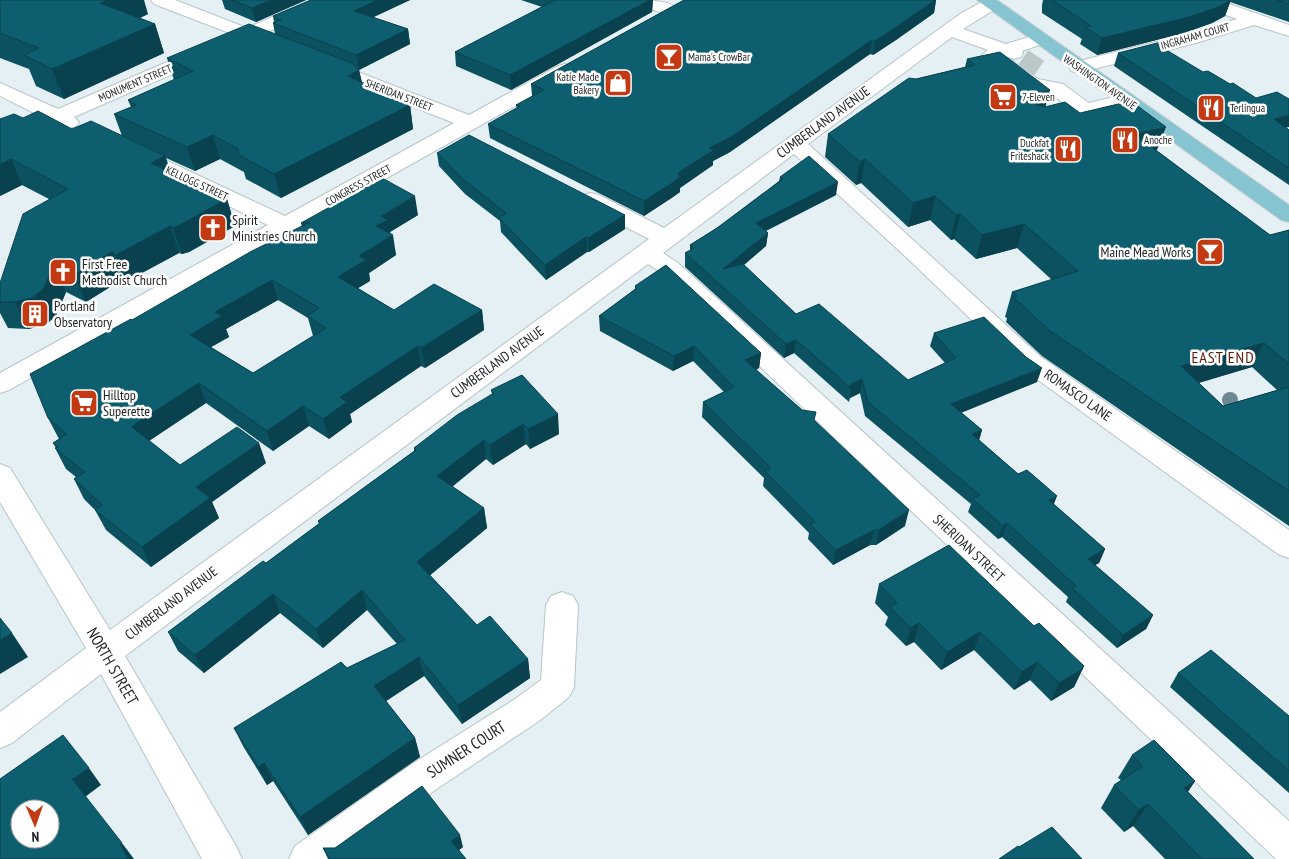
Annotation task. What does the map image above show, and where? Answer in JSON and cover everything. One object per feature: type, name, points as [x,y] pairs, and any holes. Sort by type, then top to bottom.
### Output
[{"type":"main road","name":"WASHINGTON AVENUE","points":[[992,1],[1039,39],[1289,215]]},
{"type":"street","points":[[160,0],[274,45]]},
{"type":"street","name":"MONUMENT STREET","points":[[0,142],[326,0]]},
{"type":"street","points":[[641,0],[672,11]]},
{"type":"street","points":[[645,25],[691,0]]},
{"type":"street","points":[[1202,0],[1289,31]]},
{"type":"street","name":"CUMBERLAND AVENUE","points":[[0,732],[794,143],[992,1]]},
{"type":"street","name":"INGRAHAM COURT","points":[[1078,67],[1190,39],[1254,19]]},
{"type":"street","points":[[950,30],[1016,54]]},
{"type":"street","points":[[1039,39],[1016,54],[991,55],[1032,84],[1051,80],[1086,110]]},
{"type":"street","name":"CONGRESS STREET","points":[[0,384],[286,225],[468,132],[584,59]]},
{"type":"street","name":"SHERIDAN STREET","points":[[311,60],[468,132]]},
{"type":"street","points":[[0,90],[84,129]]},
{"type":"street","points":[[1047,120],[1126,100]]},
{"type":"street","name":"ROMASCO LANE","points":[[794,143],[1032,363],[1289,546]]},
{"type":"street","name":"KELLOGG STREET","points":[[120,146],[286,225]]},
{"type":"street","name":"SHERIDAN STREET","points":[[571,190],[656,245],[674,272],[1289,846]]},
{"type":"street","name":"NORTH STREET","points":[[0,476],[18,511],[106,652],[223,859]]},
{"type":"street","name":"SUMNER COURT","points":[[308,859],[425,776],[527,710],[557,687],[562,605]]},
{"type":"building","points":[[0,0],[106,0],[100,3],[155,24],[52,69],[24,55],[39,48],[0,33]]},
{"type":"building","points":[[232,0],[272,0],[252,8]]},
{"type":"building","points":[[311,0],[378,0],[354,11],[408,29],[356,55],[273,23],[281,20],[273,16]]},
{"type":"building","points":[[555,0],[650,0],[510,75],[455,52]]},
{"type":"building","points":[[684,0],[935,0],[875,41],[872,40],[731,137],[709,148],[714,150],[678,173],[680,177],[674,182],[644,201],[488,124],[520,106],[516,105],[544,90],[531,84]]},
{"type":"building","points":[[1052,0],[1231,0],[1218,7],[1189,17],[1102,38],[1085,27],[1091,26]]},
{"type":"building","points":[[1277,0],[1289,0],[1289,4]]},
{"type":"building","points":[[249,24],[352,63],[359,70],[348,76],[410,105],[274,174],[239,155],[238,149],[213,135],[187,147],[114,114],[136,105],[128,100],[193,71],[167,58]]},
{"type":"building","points":[[1161,42],[1158,45],[1203,72],[1208,71],[1230,84],[1233,83],[1256,98],[1277,92],[1289,99],[1289,115],[1274,119],[1289,130],[1289,168],[1118,53]]},
{"type":"building","points":[[1000,52],[1050,90],[1036,94],[1032,99],[1037,105],[1045,107],[1065,102],[1080,113],[1131,101],[1166,127],[1134,134],[1270,235],[1289,230],[1289,364],[1264,343],[1181,366],[1223,406],[1289,387],[1289,491],[1050,331],[1013,297],[1017,296],[1012,292],[1078,271],[1024,224],[982,235],[960,214],[956,215],[935,196],[913,203],[865,159],[860,162],[828,134],[909,78],[916,79],[975,65],[967,59]]},
{"type":"building","points":[[38,111],[72,129],[91,121],[165,156],[151,163],[227,199],[180,225],[173,228],[170,226],[116,255],[112,252],[74,275],[54,266],[43,289],[32,298],[15,302],[0,302],[0,283],[23,214],[68,189],[11,159],[0,164],[0,119],[14,114],[23,118]]},
{"type":"building","points":[[469,135],[625,215],[588,238],[586,237],[545,265],[499,218],[506,213],[464,180],[437,153]]},
{"type":"building","points":[[809,156],[838,182],[756,223],[768,233],[723,269],[743,264],[796,314],[819,304],[908,380],[956,358],[934,333],[984,317],[1026,357],[1042,368],[951,404],[982,430],[972,434],[1018,474],[1027,470],[1057,496],[1049,500],[1105,549],[1088,559],[1153,615],[1123,635],[1072,588],[1076,586],[1007,523],[1003,526],[973,499],[980,495],[868,402],[862,379],[851,384],[851,388],[796,340],[786,344],[685,253],[694,248],[690,245],[717,228],[783,179],[780,177]]},
{"type":"building","points":[[382,178],[415,196],[381,216],[388,220],[376,226],[393,235],[359,256],[366,260],[338,277],[394,310],[434,284],[482,310],[421,348],[418,346],[340,397],[347,402],[323,419],[303,406],[267,431],[199,383],[138,422],[132,427],[180,465],[237,427],[259,443],[196,487],[210,498],[142,547],[95,510],[102,505],[74,479],[85,472],[55,448],[58,447],[53,443],[67,434],[48,418],[30,374],[132,320],[250,252],[310,222],[301,223]],"holes":[[[272,280],[319,308],[307,316],[326,328],[253,373],[190,335],[222,316],[215,312]]]},
{"type":"building","points":[[666,265],[761,353],[745,360],[802,410],[816,412],[814,420],[909,510],[879,530],[874,530],[836,550],[810,524],[815,522],[765,471],[771,468],[703,402],[734,387],[694,346],[674,356],[599,316],[637,288],[635,286]]},
{"type":"building","points":[[522,375],[558,414],[528,429],[523,424],[490,445],[484,440],[437,476],[484,508],[417,562],[477,625],[490,616],[528,659],[458,705],[419,657],[374,686],[415,738],[300,817],[264,763],[258,767],[234,728],[341,662],[347,668],[405,640],[362,590],[316,629],[273,594],[195,655],[168,632],[263,561],[266,563],[320,523],[318,521],[416,450],[414,448],[457,415],[494,393],[491,390]]},
{"type":"building","points":[[949,545],[1034,626],[1039,623],[1084,666],[1083,669],[1059,683],[1037,662],[1022,672],[980,632],[947,652],[919,623],[911,628],[890,607],[897,603],[879,584]]},
{"type":"building","points":[[0,618],[12,633],[0,640]]},
{"type":"building","points":[[1211,650],[1289,716],[1289,771],[1178,673]]},
{"type":"building","points":[[63,735],[89,768],[72,779],[122,843],[120,844],[128,859],[0,859],[0,779]]},
{"type":"building","points":[[1154,740],[1195,781],[1184,788],[1254,859],[1202,859],[1148,804],[1139,810],[1114,785],[1143,766],[1132,755]]},
{"type":"building","points":[[422,786],[460,835],[451,841],[466,859],[330,859],[323,848],[335,848]]},
{"type":"building","points":[[1052,827],[1082,859],[999,859],[1018,846]]},
{"type":"tunnel","points":[[1023,58],[1045,73]]},
{"type":"place","name":"Mama's CrowBar","points":[[669,57]]},
{"type":"place","name":"Katie Made Bakery","points":[[618,83]]},
{"type":"place","name":"7-Eleven","points":[[1003,97]]},
{"type":"place","name":"Terlingua","points":[[1211,108]]},
{"type":"place","name":"Anoche","points":[[1125,140]]},
{"type":"place","name":"Duckfat Friteshack","points":[[1068,149]]},
{"type":"place","name":"Spirit Ministries Church","points":[[213,228]]},
{"type":"place","name":"Maine Mead Works","points":[[1210,252]]},
{"type":"place","name":"First Free Methodist Church","points":[[63,272]]},
{"type":"place","name":"Portland Observatory","points":[[35,314]]},
{"type":"place","name":"Hilltop Superette","points":[[84,403]]},
{"type":"district","name":"EAST END","points":[[1223,357]]}]
